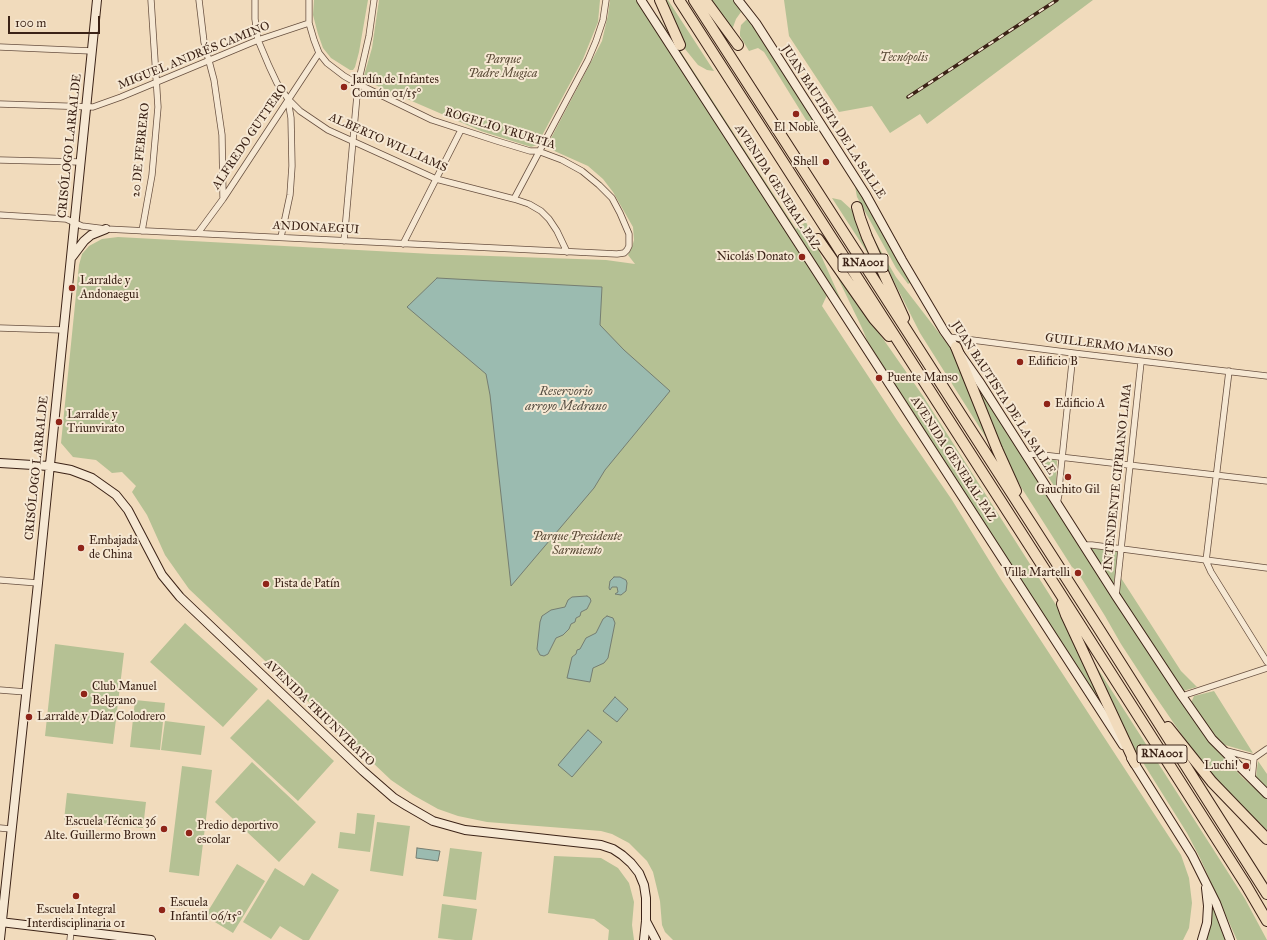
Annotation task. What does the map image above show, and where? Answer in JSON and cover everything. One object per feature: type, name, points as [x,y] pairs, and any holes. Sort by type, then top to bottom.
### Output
[{"type":"highway","points":[[660,0],[680,45]]},
{"type":"highway","name":"AVENIDA GENERAL PAZ","points":[[678,0],[1056,587],[1246,885],[1267,921]]},
{"type":"highway","name":"RNA001","points":[[694,0],[1267,894]]},
{"type":"highway","points":[[705,0],[738,45]]},
{"type":"highway","points":[[857,207],[867,237],[897,299],[914,342]]},
{"type":"highway","points":[[818,239],[874,319],[906,354]]},
{"type":"highway","points":[[956,347],[994,442],[1032,526]]},
{"type":"highway","points":[[1056,587],[1066,616],[1135,763]]},
{"type":"highway","points":[[1137,689],[1212,782],[1267,839]]},
{"type":"street","name":"CRISÓLOGO LARRALDE","points":[[0,939],[38,583],[97,0]]},
{"type":"street","name":"20 DE FEBRERO","points":[[142,231],[149,196],[158,107],[152,37],[151,0]]},
{"type":"street","points":[[199,0],[204,42],[214,80],[222,135],[223,199]]},
{"type":"street","name":"ALBERTO WILLIAMS","points":[[255,0],[255,19],[258,40],[277,83],[288,100],[300,111],[328,130],[436,179],[514,198],[529,204],[541,211],[549,219],[557,231],[567,252]]},
{"type":"street","name":"ROGELIO YRURTIA","points":[[309,0],[309,23],[319,53],[327,63],[344,76],[358,84],[432,120],[530,151],[538,150],[562,160],[582,171],[612,198],[629,234],[629,246]]},
{"type":"street","points":[[344,241],[358,84],[369,36],[374,0]]},
{"type":"street","points":[[514,198],[593,47],[603,20],[606,0]]},
{"type":"street","name":"AVENIDA GENERAL PAZ","points":[[641,0],[1135,763],[1192,855],[1216,903],[1230,940]]},
{"type":"street","name":"JUAN BAUTISTA DE LA SALLE","points":[[738,0],[756,23],[866,195],[902,260],[949,337],[979,381],[1116,596],[1182,696],[1205,730],[1221,749],[1267,794]]},
{"type":"street","name":"MIGUEL ANDRÉS CAMINO","points":[[0,104],[86,108],[99,106],[258,40],[309,23]]},
{"type":"street","points":[[0,47],[92,51]]},
{"type":"street","name":"ALFREDO GUTTERO","points":[[198,233],[223,199],[319,53]]},
{"type":"street","points":[[281,237],[290,195],[292,166],[291,118],[288,100]]},
{"type":"street","points":[[403,244],[461,130]]},
{"type":"street","points":[[0,160],[80,162]]},
{"type":"street","name":"ANDONAEGUI","points":[[0,215],[66,219],[82,226],[106,229],[403,244],[617,254],[624,253],[629,246]]},
{"type":"street","points":[[70,260],[74,252],[84,240],[91,235],[106,229]]},
{"type":"street","points":[[0,328],[63,330]]},
{"type":"street","name":"GUILLERMO MANSO","points":[[949,337],[1073,354],[1267,376]]},
{"type":"street","points":[[1057,504],[1073,354]]},
{"type":"street","name":"INTENDENTE CIPRIANO LIMA","points":[[1116,596],[1141,362]]},
{"type":"street","points":[[1229,371],[1206,561],[1211,572],[1267,662]]},
{"type":"street","points":[[1026,455],[1034,454],[1267,480]]},
{"type":"street","name":"AVENIDA TRIUNVIRATO","points":[[0,463],[49,466],[82,474],[100,483],[116,495],[128,510],[162,575],[180,597],[363,772],[394,798],[433,821],[465,830],[602,844],[613,849],[632,863],[639,873],[645,892],[646,921],[644,940]]},
{"type":"street","points":[[1084,545],[1267,568]]},
{"type":"street","points":[[0,580],[38,583]]},
{"type":"street","points":[[1182,696],[1267,668]]},
{"type":"street","points":[[0,690],[26,692]]},
{"type":"street","points":[[1221,749],[1254,758]]},
{"type":"street","points":[[1252,779],[1254,758],[1267,749]]},
{"type":"street","points":[[0,828],[11,829]]},
{"type":"street","points":[[1202,940],[1207,915],[1205,883]]},
{"type":"street","name":"AVENIDA TRIUNVIRATO","points":[[646,921],[656,940]]},
{"type":"street","points":[[1,922],[151,940]]},
{"type":"street","points":[[70,940],[71,931]]},
{"type":"green space","points":[[314,0],[368,0],[359,52],[353,70],[350,70],[331,58],[323,48],[313,15]]},
{"type":"green space","name":"Parque Padre Mugica","points":[[379,0],[600,0],[598,22],[583,59],[537,145],[531,147],[481,131],[363,79],[372,48]]},
{"type":"green space","name":"Parque Presidente Sarmiento","points":[[610,0],[636,0],[827,295],[822,306],[952,500],[1000,578],[1181,855],[1189,878],[1192,903],[1189,928],[1183,940],[673,940],[665,932],[662,925],[660,901],[653,872],[647,861],[629,843],[612,834],[601,831],[487,822],[458,816],[438,809],[413,795],[391,780],[189,589],[165,555],[147,515],[132,492],[136,486],[122,472],[112,473],[96,460],[73,457],[61,443],[79,265],[82,254],[89,246],[102,239],[118,237],[432,254],[606,260],[635,264],[628,255],[634,240],[633,227],[613,192],[603,179],[588,166],[550,149],[549,142],[602,41]]},
{"type":"green space","points":[[662,0],[668,0],[714,71],[707,70],[698,65],[685,49]]},
{"type":"green space","points":[[710,0],[734,0],[738,5],[741,12],[736,19],[732,30]]},
{"type":"green space","name":"Tecnópolis","points":[[784,0],[1093,0],[927,124],[920,114],[890,133],[872,106],[839,112],[789,36]]},
{"type":"green space","points":[[657,15],[796,229],[806,222],[841,300],[839,301],[656,16]]},
{"type":"green space","points":[[748,18],[865,200],[912,282],[908,284],[896,268],[857,197],[855,186],[818,129],[813,131],[764,52],[758,48],[749,51],[740,36],[741,25]]},
{"type":"green space","points":[[832,198],[841,200],[852,210],[876,266]]},
{"type":"green space","points":[[870,234],[896,277],[956,355],[991,444],[920,333]]},
{"type":"green space","points":[[837,273],[923,396],[1058,608],[1102,704],[1100,705],[869,345],[836,274]]},
{"type":"green space","points":[[973,379],[1044,486],[1093,567],[1209,742],[1243,778],[1267,799],[1267,833],[1216,780],[1197,757],[1121,644],[1077,571],[1072,567],[1021,487],[1001,450]]},
{"type":"green space","points":[[1037,458],[1054,459],[1057,461],[1056,485],[1054,486]]},
{"type":"green space","points":[[1092,547],[1118,551],[1114,583],[1111,583],[1090,549]]},
{"type":"green space","points":[[1121,578],[1181,671],[1197,687],[1183,691],[1118,592]]},
{"type":"green space","points":[[185,623],[258,689],[223,727],[150,662]]},
{"type":"green space","name":"Club Manuel Belgrano","points":[[55,644],[124,653],[113,744],[45,736]]},
{"type":"green space","points":[[1096,666],[1245,899],[1267,940],[1237,940],[1200,858],[1187,833],[1137,753],[1119,720],[1095,667]]},
{"type":"green space","points":[[1214,691],[1253,753],[1225,745],[1218,741],[1191,703],[1194,696]]},
{"type":"green space","points":[[268,699],[334,761],[298,801],[230,738]]},
{"type":"green space","points":[[135,700],[165,703],[160,750],[130,747]]},
{"type":"green space","points":[[165,721],[205,726],[201,755],[161,750]]},
{"type":"green space","points":[[1258,761],[1267,774],[1267,789],[1256,777]]},
{"type":"green space","points":[[252,762],[316,822],[279,862],[215,802]]},
{"type":"green space","name":"Predio deportivo escolar","points":[[182,766],[212,770],[199,876],[169,872]]},
{"type":"green space","points":[[67,793],[146,802],[143,828],[64,820]]},
{"type":"green space","points":[[357,813],[375,815],[370,852],[338,848],[340,832],[355,834]]},
{"type":"green space","points":[[377,822],[410,826],[403,876],[370,871]]},
{"type":"green space","points":[[450,848],[482,852],[476,900],[443,896]]},
{"type":"green space","points":[[554,856],[601,858],[618,868],[629,883],[634,902],[632,925],[634,940],[608,940],[609,930],[594,919],[548,913]]},
{"type":"green space","points":[[237,864],[265,881],[233,933],[205,916]]},
{"type":"green space","points":[[275,868],[304,886],[312,873],[339,890],[309,940],[303,940],[280,926],[271,939],[243,922]]},
{"type":"green space","points":[[442,904],[477,909],[472,940],[438,938]]},
{"type":"green space","points":[[1213,906],[1225,940],[1205,940],[1211,923],[1211,907]]},
{"type":"water","name":"Reservorio arroyo Medrano","points":[[437,278],[602,287],[600,325],[624,350],[670,391],[605,470],[594,488],[511,586],[490,395],[486,374],[407,307]]},
{"type":"water","points":[[614,577],[620,577],[626,580],[626,591],[621,595],[615,594],[618,592],[617,587],[612,587],[610,590],[609,588],[610,581]]},
{"type":"water","points":[[587,596],[591,601],[587,609],[581,612],[580,616],[576,618],[575,622],[571,624],[569,629],[563,635],[556,638],[548,654],[544,656],[540,655],[537,649],[542,616],[551,610],[565,607],[568,600],[572,597]]},
{"type":"water","points":[[607,616],[613,618],[615,623],[608,658],[604,663],[593,668],[590,682],[567,678],[572,657],[576,654],[577,650],[580,649],[586,638],[596,633],[603,619]]},
{"type":"water","points":[[615,697],[628,709],[617,722],[603,711]]},
{"type":"water","points":[[588,730],[602,742],[572,777],[558,765]]},
{"type":"water","points":[[417,848],[440,851],[438,861],[416,858]]},
{"type":"railway","points":[[908,97],[1057,0]]},
{"type":"place","name":"Jardín de Infantes Común 01/15°","points":[[344,87]]},
{"type":"place","name":"El Noble","points":[[796,114]]},
{"type":"place","name":"Shell","points":[[826,162]]},
{"type":"place","name":"Nicolás Donato","points":[[802,257]]},
{"type":"place","name":"Larralde y Andonaegui","points":[[72,288]]},
{"type":"place","name":"Edificio B","points":[[1020,362]]},
{"type":"place","name":"Puente Manso","points":[[879,378]]},
{"type":"place","name":"Edificio A","points":[[1047,404]]},
{"type":"place","name":"Larralde y Triunvirato","points":[[59,422]]},
{"type":"place","name":"Gauchito Gil","points":[[1068,477]]},
{"type":"place","name":"Embajada de China","points":[[81,548]]},
{"type":"place","name":"Villa Martelli","points":[[1078,573]]},
{"type":"place","name":"Pista de Patín","points":[[266,584]]},
{"type":"place","name":"Club Manuel Belgrano","points":[[84,694]]},
{"type":"place","name":"Larralde y Díaz Colodrero","points":[[29,717]]},
{"type":"place","name":"Luchi!","points":[[1246,766]]},
{"type":"place","name":"Escuela Técnica 36 Alte. Guillermo Brown","points":[[164,829]]},
{"type":"place","name":"Predio deportivo escolar","points":[[189,833]]},
{"type":"place","name":"Escuela Integral Interdisciplinaria 01","points":[[76,896]]},
{"type":"place","name":"Escuela Infantil 06/15°","points":[[162,910]]}]
